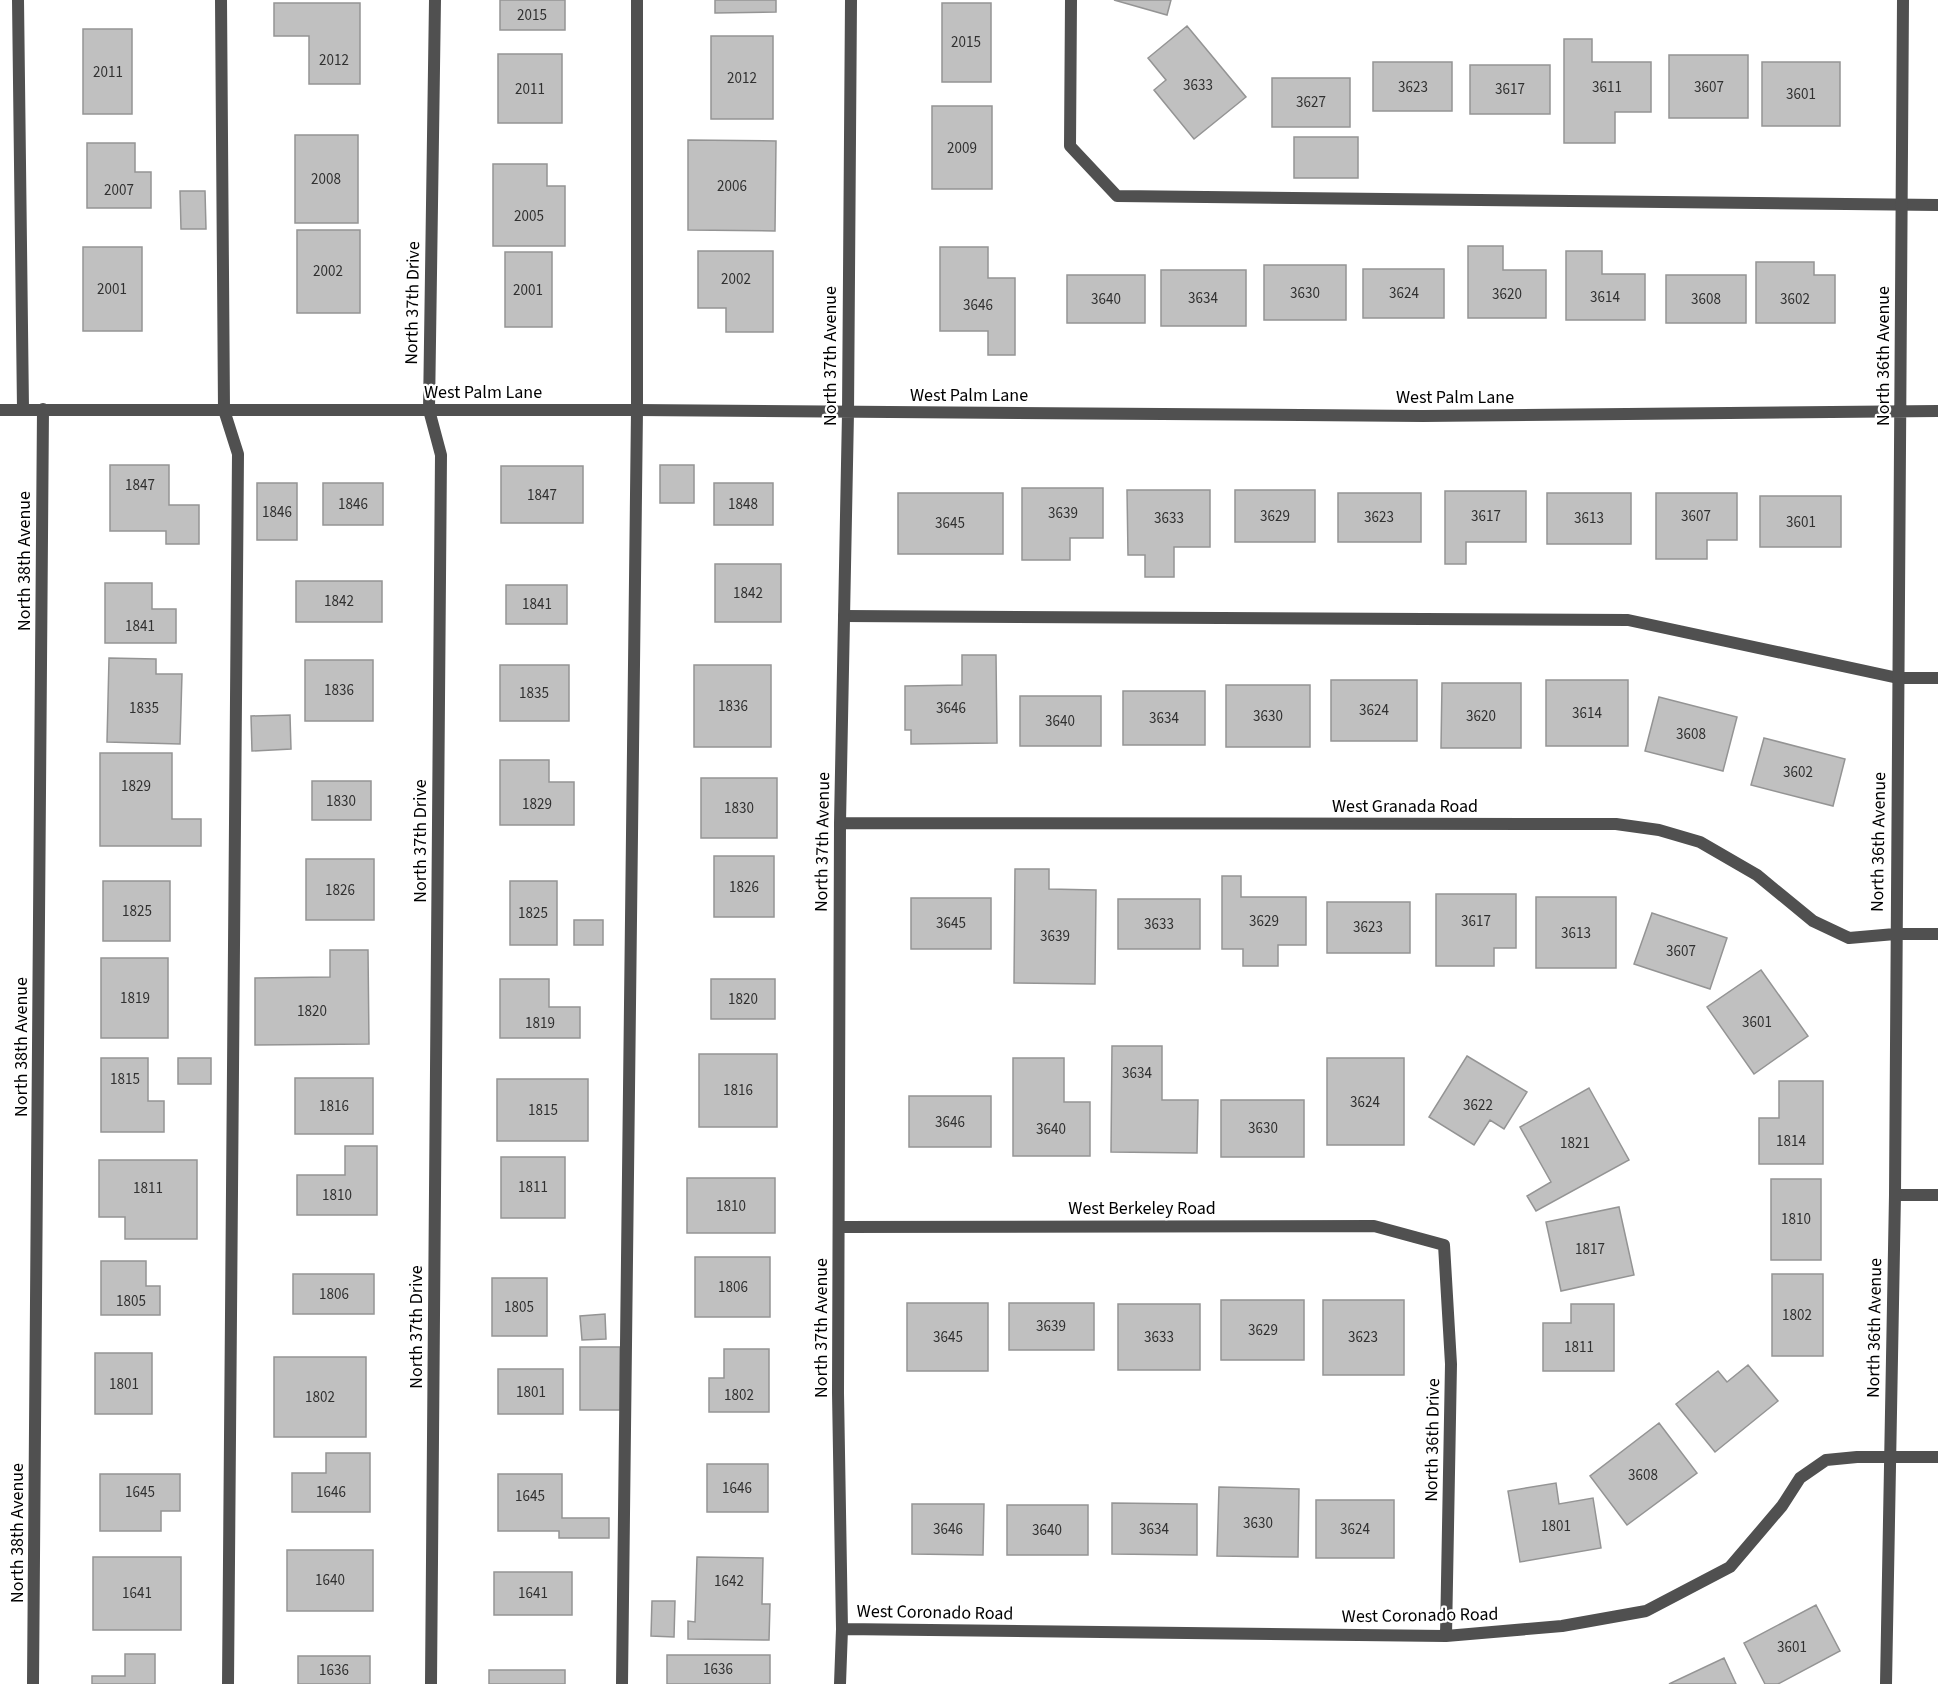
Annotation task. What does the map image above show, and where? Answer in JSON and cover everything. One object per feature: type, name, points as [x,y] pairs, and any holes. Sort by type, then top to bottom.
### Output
[{"type":"street","points":[[18,0],[23,409]]},
{"type":"street","points":[[220,0],[224,410],[238,454],[228,1684]]},
{"type":"street","name":"North 37th Drive","points":[[431,1684],[441,455],[429,410],[435,0]]},
{"type":"street","points":[[622,1684],[637,410],[637,0]]},
{"type":"street","name":"North 37th Avenue","points":[[840,1684],[842,1629],[838,1393],[840,823],[848,413],[851,0]]},
{"type":"street","points":[[1071,0],[1070,146],[1117,196],[1938,205]]},
{"type":"street","name":"North 36th Avenue","points":[[1886,1684],[1894,1194],[1903,0]]},
{"type":"street","name":"North 38th Avenue","points":[[33,1684],[43,409]]},
{"type":"street","name":"West Palm Lane","points":[[0,410],[637,410],[1423,416],[1938,411]]},
{"type":"street","points":[[844,616],[1628,620],[1898,678],[1938,678]]},
{"type":"street","name":"West Granada Road","points":[[840,823],[1616,824],[1659,830],[1700,842],[1757,876],[1813,921],[1849,938],[1895,934],[1938,934]]},
{"type":"street","points":[[1894,1194],[1938,1195]]},
{"type":"street","name":"West Berkeley Road","points":[[839,1227],[1374,1226],[1444,1245]]},
{"type":"street","name":"North 36th Drive","points":[[1444,1245],[1451,1364],[1446,1636]]},
{"type":"street","name":"West Coronado Road","points":[[842,1629],[1446,1636],[1562,1626],[1646,1611],[1730,1567],[1782,1506],[1800,1478],[1826,1460],[1938,1457]]},
{"type":"building","points":[[500,0],[565,0],[565,30],[500,30]]},
{"type":"building","points":[[715,0],[776,0],[776,12],[715,13]]},
{"type":"building","points":[[1114,0],[1171,0],[1167,15]]},
{"type":"building","points":[[274,3],[360,3],[360,84],[309,84],[309,36],[274,36]]},
{"type":"building","points":[[942,3],[991,3],[991,82],[942,82]]},
{"type":"building","points":[[1187,26],[1246,97],[1194,139],[1154,90],[1166,80],[1148,58]]},
{"type":"building","points":[[83,29],[132,29],[132,114],[83,114]]},
{"type":"building","points":[[711,36],[773,36],[773,119],[711,119]]},
{"type":"building","points":[[1564,39],[1592,39],[1592,62],[1651,62],[1651,112],[1615,112],[1615,143],[1564,143]]},
{"type":"building","points":[[498,54],[562,54],[562,123],[498,123]]},
{"type":"building","points":[[1669,55],[1748,55],[1748,118],[1669,118]]},
{"type":"building","points":[[1373,62],[1452,62],[1452,111],[1373,111]]},
{"type":"building","points":[[1762,62],[1840,62],[1840,126],[1762,126]]},
{"type":"building","points":[[1470,65],[1550,65],[1550,114],[1470,114]]},
{"type":"building","points":[[1272,78],[1350,78],[1350,127],[1272,127]]},
{"type":"building","points":[[932,106],[992,106],[992,189],[932,189]]},
{"type":"building","points":[[295,135],[358,135],[358,223],[295,223]]},
{"type":"building","points":[[1294,137],[1358,137],[1358,178],[1294,178]]},
{"type":"building","points":[[688,140],[776,141],[775,231],[688,230]]},
{"type":"building","points":[[87,143],[135,143],[135,172],[151,172],[151,208],[87,208]]},
{"type":"building","points":[[493,164],[547,164],[547,186],[565,186],[565,246],[493,246]]},
{"type":"building","points":[[180,191],[205,191],[206,229],[181,229]]},
{"type":"building","points":[[297,230],[360,230],[360,313],[297,313]]},
{"type":"building","points":[[1468,246],[1503,246],[1503,270],[1546,270],[1546,318],[1468,318]]},
{"type":"building","points":[[83,247],[142,247],[142,331],[83,331]]},
{"type":"building","points":[[940,247],[988,247],[988,278],[1015,278],[1015,355],[988,355],[988,331],[940,331]]},
{"type":"building","points":[[698,251],[773,251],[773,332],[726,332],[726,308],[698,308]]},
{"type":"building","points":[[1566,251],[1602,251],[1602,274],[1645,274],[1645,320],[1566,320]]},
{"type":"building","points":[[505,252],[552,252],[552,327],[505,327]]},
{"type":"building","points":[[1756,262],[1814,262],[1814,275],[1835,275],[1835,323],[1756,323]]},
{"type":"building","points":[[1264,265],[1346,265],[1346,320],[1264,320]]},
{"type":"building","points":[[1363,269],[1444,269],[1444,318],[1363,318]]},
{"type":"building","points":[[1161,270],[1246,270],[1246,326],[1161,326]]},
{"type":"building","points":[[1067,275],[1145,275],[1145,323],[1067,323]]},
{"type":"building","points":[[1666,275],[1746,275],[1746,323],[1666,323]]},
{"type":"building","points":[[110,465],[169,465],[169,505],[199,505],[199,544],[166,544],[166,531],[110,531]]},
{"type":"building","points":[[660,465],[694,465],[694,503],[660,503]]},
{"type":"building","points":[[501,466],[583,466],[583,523],[501,523]]},
{"type":"building","points":[[257,483],[297,483],[297,540],[257,540]]},
{"type":"building","points":[[323,483],[383,483],[383,525],[323,525]]},
{"type":"building","points":[[714,483],[773,483],[773,525],[714,525]]},
{"type":"building","points":[[1022,488],[1103,488],[1103,538],[1070,538],[1070,560],[1022,560]]},
{"type":"building","points":[[1127,490],[1210,490],[1210,547],[1174,547],[1174,577],[1145,577],[1145,555],[1128,555]]},
{"type":"building","points":[[1235,490],[1315,490],[1315,542],[1235,542]]},
{"type":"building","points":[[1445,491],[1526,491],[1526,542],[1466,542],[1466,564],[1445,564]]},
{"type":"building","points":[[898,493],[1003,493],[1003,554],[898,554]]},
{"type":"building","points":[[1338,493],[1421,493],[1421,542],[1338,542]]},
{"type":"building","points":[[1547,493],[1631,493],[1631,544],[1547,544]]},
{"type":"building","points":[[1656,493],[1737,493],[1737,540],[1707,540],[1707,559],[1656,559]]},
{"type":"building","points":[[1760,496],[1841,496],[1841,547],[1760,547]]},
{"type":"building","points":[[715,564],[781,564],[781,622],[715,622]]},
{"type":"building","points":[[296,581],[382,581],[382,622],[296,622]]},
{"type":"building","points":[[105,583],[152,583],[152,609],[176,609],[176,643],[105,643]]},
{"type":"building","points":[[506,585],[567,585],[567,624],[506,624]]},
{"type":"building","points":[[962,655],[996,655],[997,743],[911,744],[911,730],[905,730],[905,686],[962,685]]},
{"type":"building","points":[[109,658],[156,659],[156,674],[182,674],[180,744],[107,742]]},
{"type":"building","points":[[305,660],[373,660],[373,721],[305,721]]},
{"type":"building","points":[[500,665],[569,665],[569,721],[500,721]]},
{"type":"building","points":[[694,665],[771,665],[771,747],[694,747]]},
{"type":"building","points":[[1331,680],[1417,680],[1417,741],[1331,741]]},
{"type":"building","points":[[1546,680],[1628,680],[1628,746],[1546,746]]},
{"type":"building","points":[[1442,683],[1521,683],[1521,748],[1441,748]]},
{"type":"building","points":[[1226,685],[1310,685],[1310,747],[1226,747]]},
{"type":"building","points":[[1123,691],[1205,691],[1205,745],[1123,745]]},
{"type":"building","points":[[1020,696],[1101,696],[1101,746],[1020,746]]},
{"type":"building","points":[[1659,697],[1737,717],[1723,771],[1645,751]]},
{"type":"building","points":[[290,715],[291,749],[252,751],[251,716]]},
{"type":"building","points":[[1764,738],[1845,759],[1833,806],[1751,785]]},
{"type":"building","points":[[100,753],[172,753],[172,819],[201,819],[201,846],[100,846]]},
{"type":"building","points":[[500,760],[549,760],[549,782],[574,782],[574,825],[500,825]]},
{"type":"building","points":[[701,778],[777,778],[777,838],[701,838]]},
{"type":"building","points":[[312,781],[371,781],[371,820],[312,820]]},
{"type":"building","points":[[714,856],[774,856],[774,917],[714,917]]},
{"type":"building","points":[[306,859],[374,859],[374,920],[306,920]]},
{"type":"building","points":[[1015,869],[1049,869],[1049,889],[1096,890],[1095,984],[1014,983]]},
{"type":"building","points":[[1222,876],[1241,876],[1241,897],[1306,897],[1306,945],[1278,945],[1278,966],[1243,966],[1243,949],[1222,949]]},
{"type":"building","points":[[103,881],[170,881],[170,941],[103,941]]},
{"type":"building","points":[[510,881],[557,881],[557,945],[510,945]]},
{"type":"building","points":[[1436,894],[1516,894],[1516,948],[1494,948],[1494,966],[1436,966]]},
{"type":"building","points":[[1536,897],[1616,897],[1616,968],[1536,968]]},
{"type":"building","points":[[911,898],[991,898],[991,949],[911,949]]},
{"type":"building","points":[[1118,899],[1200,899],[1200,949],[1118,949]]},
{"type":"building","points":[[1327,902],[1410,902],[1410,953],[1327,953]]},
{"type":"building","points":[[1652,913],[1727,938],[1710,989],[1634,964]]},
{"type":"building","points":[[574,920],[603,920],[603,945],[574,945]]},
{"type":"building","points":[[330,950],[368,950],[369,1044],[255,1045],[255,978],[330,977]]},
{"type":"building","points":[[101,958],[168,958],[168,1038],[101,1038]]},
{"type":"building","points":[[1761,970],[1808,1036],[1754,1074],[1707,1007]]},
{"type":"building","points":[[500,979],[549,979],[549,1007],[580,1007],[580,1038],[500,1038]]},
{"type":"building","points":[[711,979],[775,979],[775,1019],[711,1019]]},
{"type":"building","points":[[1112,1046],[1162,1046],[1162,1100],[1198,1100],[1197,1153],[1111,1152]]},
{"type":"building","points":[[699,1054],[777,1054],[777,1127],[699,1127]]},
{"type":"building","points":[[1467,1056],[1527,1092],[1504,1129],[1490,1120],[1474,1145],[1429,1117]]},
{"type":"building","points":[[101,1058],[148,1058],[148,1101],[164,1101],[164,1132],[101,1132]]},
{"type":"building","points":[[178,1058],[211,1058],[211,1084],[178,1084]]},
{"type":"building","points":[[1013,1058],[1064,1058],[1064,1102],[1090,1102],[1090,1156],[1013,1156]]},
{"type":"building","points":[[1327,1058],[1404,1058],[1404,1145],[1327,1145]]},
{"type":"building","points":[[295,1078],[373,1078],[373,1134],[295,1134]]},
{"type":"building","points":[[497,1079],[588,1079],[588,1141],[497,1141]]},
{"type":"building","points":[[1779,1081],[1823,1081],[1823,1164],[1759,1164],[1759,1118],[1779,1118]]},
{"type":"building","points":[[1589,1088],[1629,1160],[1536,1211],[1527,1196],[1551,1182],[1520,1127]]},
{"type":"building","points":[[909,1096],[991,1096],[991,1147],[909,1147]]},
{"type":"building","points":[[1221,1100],[1304,1100],[1304,1157],[1221,1157]]},
{"type":"building","points":[[345,1146],[377,1146],[377,1215],[297,1215],[297,1175],[345,1175]]},
{"type":"building","points":[[501,1157],[565,1157],[565,1218],[501,1218]]},
{"type":"building","points":[[99,1160],[197,1160],[197,1239],[125,1239],[125,1217],[99,1217]]},
{"type":"building","points":[[687,1178],[775,1178],[775,1233],[687,1233]]},
{"type":"building","points":[[1771,1179],[1821,1179],[1821,1260],[1771,1260]]},
{"type":"building","points":[[1619,1207],[1634,1275],[1561,1291],[1546,1222]]},
{"type":"building","points":[[695,1257],[770,1257],[770,1317],[695,1317]]},
{"type":"building","points":[[101,1261],[146,1261],[146,1286],[160,1286],[160,1315],[101,1315]]},
{"type":"building","points":[[293,1274],[374,1274],[374,1314],[293,1314]]},
{"type":"building","points":[[1772,1274],[1823,1274],[1823,1356],[1772,1356]]},
{"type":"building","points":[[492,1278],[547,1278],[547,1336],[492,1336]]},
{"type":"building","points":[[1221,1300],[1304,1300],[1304,1360],[1221,1360]]},
{"type":"building","points":[[1323,1300],[1404,1300],[1404,1375],[1323,1375]]},
{"type":"building","points":[[907,1303],[988,1303],[988,1371],[907,1371]]},
{"type":"building","points":[[1009,1303],[1094,1303],[1094,1350],[1009,1350]]},
{"type":"building","points":[[1118,1304],[1200,1304],[1200,1370],[1118,1370]]},
{"type":"building","points":[[1571,1304],[1614,1304],[1614,1371],[1543,1371],[1543,1323],[1571,1323]]},
{"type":"building","points":[[605,1314],[606,1339],[582,1340],[580,1316]]},
{"type":"building","points":[[580,1347],[620,1347],[620,1410],[580,1410]]},
{"type":"building","points":[[724,1349],[769,1349],[769,1412],[709,1412],[709,1378],[724,1378]]},
{"type":"building","points":[[95,1353],[152,1353],[152,1414],[95,1414]]},
{"type":"building","points":[[274,1357],[366,1357],[366,1437],[274,1437]]},
{"type":"building","points":[[1748,1365],[1778,1401],[1715,1452],[1676,1404],[1718,1371],[1727,1382]]},
{"type":"building","points":[[498,1369],[563,1369],[563,1414],[498,1414]]},
{"type":"building","points":[[1659,1423],[1697,1473],[1627,1525],[1590,1476]]},
{"type":"building","points":[[326,1453],[370,1453],[370,1512],[292,1512],[292,1473],[326,1473]]},
{"type":"building","points":[[707,1464],[768,1464],[768,1512],[707,1512]]},
{"type":"building","points":[[100,1474],[180,1474],[180,1511],[161,1511],[161,1531],[100,1531]]},
{"type":"building","points":[[498,1474],[562,1474],[562,1518],[609,1518],[609,1538],[559,1538],[559,1531],[498,1531]]},
{"type":"building","points":[[1556,1483],[1559,1504],[1593,1498],[1601,1548],[1520,1562],[1508,1491]]},
{"type":"building","points":[[1219,1487],[1299,1489],[1298,1557],[1217,1556]]},
{"type":"building","points":[[1316,1500],[1394,1500],[1394,1558],[1316,1558]]},
{"type":"building","points":[[1112,1503],[1197,1504],[1197,1555],[1112,1554]]},
{"type":"building","points":[[912,1504],[984,1504],[983,1555],[912,1554]]},
{"type":"building","points":[[1007,1505],[1088,1505],[1088,1555],[1007,1555]]},
{"type":"building","points":[[287,1550],[373,1550],[373,1611],[287,1611]]},
{"type":"building","points":[[93,1557],[181,1557],[181,1630],[93,1630]]},
{"type":"building","points":[[697,1557],[763,1558],[762,1604],[770,1604],[769,1640],[688,1639],[688,1621],[695,1622]]},
{"type":"building","points":[[494,1572],[572,1572],[572,1615],[494,1615]]},
{"type":"building","points":[[652,1601],[675,1601],[674,1637],[651,1636]]},
{"type":"building","points":[[1816,1605],[1840,1651],[1778,1684],[1765,1684],[1744,1643]]},
{"type":"building","points":[[125,1654],[155,1654],[155,1684],[92,1684],[92,1676],[125,1676]]},
{"type":"building","points":[[667,1655],[770,1655],[770,1684],[667,1684]]},
{"type":"building","points":[[298,1656],[370,1656],[370,1684],[298,1684]]},
{"type":"building","points":[[1724,1658],[1736,1684],[1669,1684]]},
{"type":"building","points":[[489,1670],[565,1670],[565,1684],[489,1684]]}]
